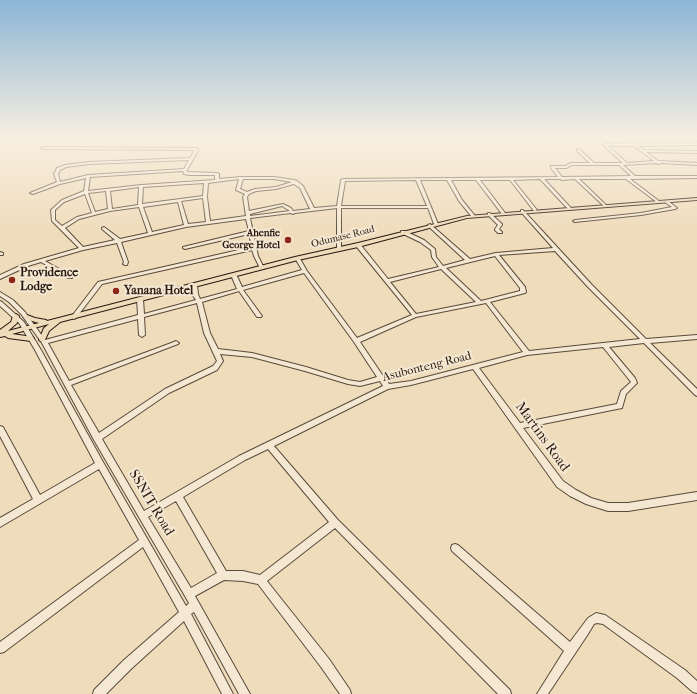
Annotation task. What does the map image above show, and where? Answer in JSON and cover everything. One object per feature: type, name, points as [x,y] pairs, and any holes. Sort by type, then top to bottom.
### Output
[{"type":"main road","name":"Odumase Road","points":[[0,335],[297,258],[358,245],[433,224],[472,216],[535,210],[697,199]]},
{"type":"main road","points":[[0,335],[14,323],[16,316]]},
{"type":"main road","points":[[27,317],[38,321],[60,320]]},
{"type":"main road","points":[[43,340],[46,330],[60,320]]},
{"type":"main road","points":[[0,335],[21,336],[31,339]]},
{"type":"street","points":[[58,169],[56,174],[59,184]]},
{"type":"street","points":[[554,169],[562,179]]},
{"type":"street","points":[[626,169],[635,178]]},
{"type":"street","points":[[32,193],[88,176],[185,170],[185,173],[217,174],[217,181]]},
{"type":"street","points":[[88,176],[86,192],[94,214]]},
{"type":"street","points":[[339,249],[339,207],[343,180],[697,177]]},
{"type":"street","points":[[241,178],[238,190],[247,193],[284,186],[296,182]]},
{"type":"street","points":[[82,249],[54,220],[53,210],[63,201],[86,192],[241,178],[284,179],[296,182],[302,187],[313,210]]},
{"type":"street","points":[[261,190],[262,184],[268,178]]},
{"type":"street","points":[[627,178],[658,202]]},
{"type":"street","points":[[511,179],[535,210]]},
{"type":"street","points":[[542,179],[569,208]]},
{"type":"street","points":[[577,179],[605,206]]},
{"type":"street","points":[[418,180],[429,207],[433,224],[468,260]]},
{"type":"street","points":[[449,180],[460,200],[472,216]]},
{"type":"street","points":[[478,180],[503,213]]},
{"type":"street","points":[[206,182],[208,222]]},
{"type":"street","points":[[141,186],[140,205],[150,234]]},
{"type":"street","points":[[108,189],[110,210]]},
{"type":"street","points":[[247,193],[246,197],[251,232],[258,260],[262,268]]},
{"type":"street","points":[[62,228],[78,218],[110,210],[206,197]]},
{"type":"street","points":[[179,200],[186,226]]},
{"type":"street","points":[[575,221],[641,214],[675,208],[667,202]]},
{"type":"street","points":[[0,277],[26,265],[82,249],[186,226],[248,215],[283,205],[294,212]]},
{"type":"street","points":[[248,215],[339,207],[429,207]]},
{"type":"street","points":[[522,211],[590,286],[697,393]]},
{"type":"street","points":[[489,214],[500,225],[497,229],[500,232]]},
{"type":"street","points":[[104,228],[119,242],[126,262],[125,264]]},
{"type":"street","points":[[185,248],[251,232]]},
{"type":"street","points":[[403,232],[422,241],[433,250],[434,257],[442,267],[480,303]]},
{"type":"street","points":[[358,245],[415,316]]},
{"type":"street","points":[[74,317],[100,282],[255,248]]},
{"type":"street","points":[[388,281],[496,254],[557,249]]},
{"type":"street","points":[[356,341],[415,316],[480,303],[523,292],[523,288],[496,254]]},
{"type":"street","points":[[297,258],[387,387]]},
{"type":"street","points":[[42,261],[70,277]]},
{"type":"street","points":[[43,340],[199,301],[305,271]]},
{"type":"street","points":[[234,275],[240,289],[259,316]]},
{"type":"street","points":[[97,438],[167,391],[215,368],[220,361],[207,333],[199,301],[195,294],[194,285]]},
{"type":"street","name":"SSNIT Road","points":[[0,294],[11,301],[27,317],[43,340],[97,438],[195,604],[245,694]]},
{"type":"street","points":[[140,298],[142,335]]},
{"type":"street","points":[[487,301],[527,353]]},
{"type":"street","name":"SSNIT Road","points":[[0,303],[16,316],[38,350],[100,464],[185,613],[228,694]]},
{"type":"street","name":"Asubonteng Road","points":[[143,516],[269,445],[387,387],[412,383],[527,353],[644,340],[697,337]]},
{"type":"street","points":[[67,384],[176,343]]},
{"type":"street","points":[[519,426],[620,406],[623,393],[634,383],[604,345]]},
{"type":"street","points":[[216,350],[226,353],[252,355],[348,382],[360,384],[382,378]]},
{"type":"street","name":"Martins Road","points":[[475,367],[560,484],[573,493],[589,501],[608,507],[628,507],[697,496]]},
{"type":"street","points":[[0,429],[38,500]]},
{"type":"street","points":[[269,445],[335,523],[506,694]]},
{"type":"street","points":[[0,523],[100,464]]},
{"type":"street","points":[[178,496],[223,575]]},
{"type":"street","points":[[261,580],[335,523]]},
{"type":"street","points":[[0,648],[144,541]]},
{"type":"street","points":[[456,548],[571,650]]},
{"type":"street","points":[[189,594],[223,575],[261,580],[325,662],[346,694]]},
{"type":"street","points":[[98,694],[128,664],[195,604]]},
{"type":"street","points":[[542,694],[591,621],[596,618],[605,620],[681,674],[697,688]]},
{"type":"street","points":[[210,659],[220,650]]},
{"type":"place","name":"Ahenfie George Hotel","points":[[288,240]]},
{"type":"place","name":"Providence Lodge","points":[[12,280]]},
{"type":"place","name":"Yanana Hotel","points":[[116,291]]}]
